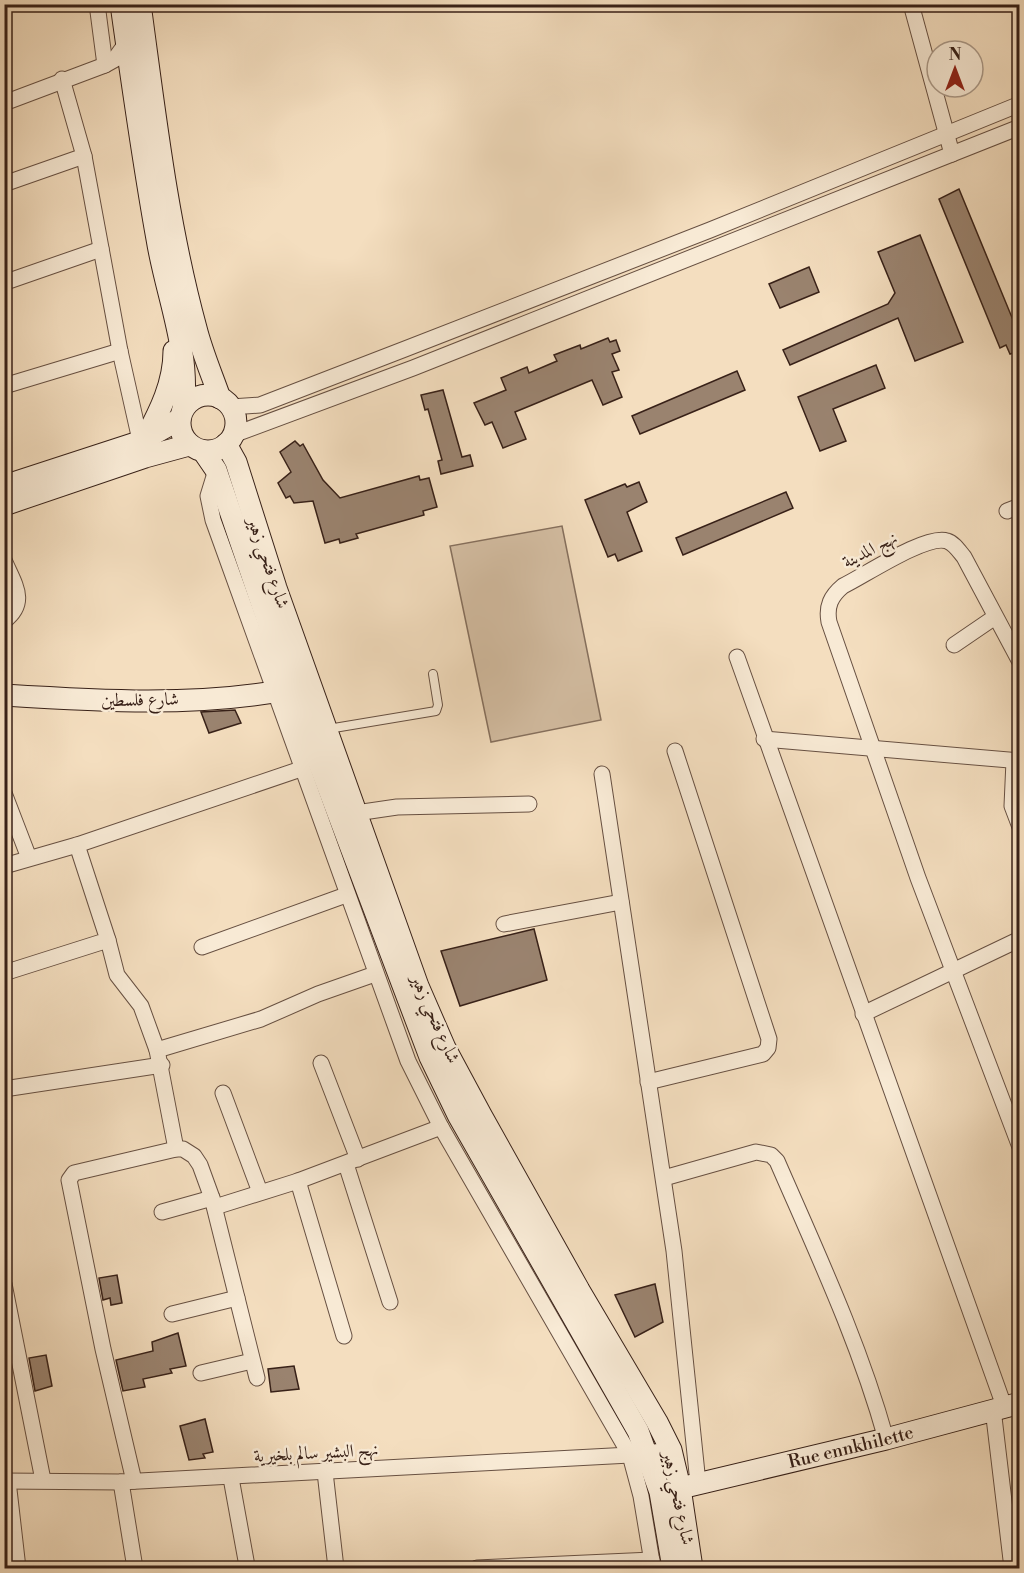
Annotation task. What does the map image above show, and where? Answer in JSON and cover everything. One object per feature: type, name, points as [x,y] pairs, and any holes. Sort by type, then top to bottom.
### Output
[{"type":"street","points":[[97,4],[105,65]]},
{"type":"street","points":[[121,4],[157,240],[187,384],[180,429],[196,448]]},
{"type":"street","points":[[140,4],[158,149],[174,235],[196,330],[236,426],[230,440]]},
{"type":"street","points":[[911,4],[952,154]]},
{"type":"street","points":[[4,103],[105,65],[114,60],[127,42]]},
{"type":"street","points":[[62,80],[84,156],[120,351],[143,446]]},
{"type":"street","points":[[4,505],[143,446],[182,414],[189,402],[203,395],[225,402],[260,405],[591,277],[1020,104]]},
{"type":"street","points":[[4,486],[143,446],[196,448],[211,451],[230,440],[1020,127]]},
{"type":"street","points":[[4,184],[84,156]]},
{"type":"street","points":[[6,282],[101,249]]},
{"type":"street","points":[[143,446],[166,396],[174,367],[173,318]]},
{"type":"street","points":[[4,386],[120,351]]},
{"type":"street","name":"شارع فتحي زهير","points":[[230,440],[262,549],[326,730],[418,986],[445,1048],[671,1450],[673,1569]]},
{"type":"street","name":"شارع فتحي زهير","points":[[196,448],[216,470],[281,686],[430,1057],[458,1115],[632,1421],[639,1455],[670,1490],[692,1569]]},
{"type":"street","name":"نهج المدينة","points":[[873,749],[829,622],[827,609],[833,594],[843,586],[926,543],[946,540],[953,544],[964,557],[1020,662]]},
{"type":"street","points":[[4,560],[19,600],[16,611],[4,621]]},
{"type":"street","points":[[954,645],[995,617]]},
{"type":"street","points":[[737,657],[764,739],[1005,1406],[1012,1569]]},
{"type":"street","name":"شارع فلسطين","points":[[4,680],[123,690],[281,686]]},
{"type":"street","points":[[281,686],[301,769],[408,1060],[441,1127],[639,1455]]},
{"type":"street","name":"شارع فلسطين","points":[[4,695],[123,703],[281,686]]},
{"type":"street","points":[[764,739],[1017,761],[1012,806],[1020,827]]},
{"type":"street","points":[[873,749],[953,973],[1020,1147]]},
{"type":"street","points":[[648,1082],[763,1053],[768,1048],[769,1039],[675,751]]},
{"type":"street","points":[[4,866],[77,845],[301,769]]},
{"type":"street","points":[[477,1569],[652,1564],[670,1490],[683,1324],[664,1178],[602,774]]},
{"type":"street","points":[[4,793],[29,858]]},
{"type":"street","points":[[356,813],[397,807],[529,804]]},
{"type":"street","points":[[77,845],[117,975],[141,1006],[158,1050],[176,1149]]},
{"type":"street","points":[[202,947],[346,895]]},
{"type":"street","points":[[504,924],[621,902]]},
{"type":"street","points":[[863,1014],[1020,939]]},
{"type":"street","points":[[4,973],[108,940]]},
{"type":"street","points":[[158,1050],[261,1019],[318,994],[375,974]]},
{"type":"street","points":[[321,1063],[352,1161],[390,1302]]},
{"type":"street","points":[[4,1089],[162,1065]]},
{"type":"street","points":[[223,1093],[260,1192]]},
{"type":"street","points":[[162,1212],[213,1203],[298,1181],[441,1127]]},
{"type":"street","points":[[135,1569],[128,1482],[69,1180],[74,1173],[176,1149],[183,1149],[194,1156],[200,1165],[213,1203],[257,1378]]},
{"type":"street","points":[[664,1178],[756,1152],[771,1155],[777,1161],[846,1318],[871,1385],[886,1439]]},
{"type":"street","points":[[298,1181],[344,1335]]},
{"type":"street","points":[[4,1284],[43,1480]]},
{"type":"street","points":[[172,1314],[237,1298]]},
{"type":"street","points":[[201,1373],[252,1361]]},
{"type":"street","name":"Rue ennkhilette","points":[[670,1490],[886,1439],[1005,1406]]},
{"type":"street","name":"نهج البشير سالم بلخيرية","points":[[6,1481],[128,1482],[231,1478],[639,1455],[671,1450]]},
{"type":"street","points":[[325,1472],[336,1569]]},
{"type":"street","points":[[231,1478],[247,1566]]},
{"type":"street","points":[[6,1481],[18,1569]]},
{"type":"lane","points":[[591,277],[597,295]]},
{"type":"lane","points":[[326,730],[427,715],[436,711],[438,705],[433,674]]},
{"type":"shaded area","points":[[562,526],[601,720],[491,742],[450,546]]},
{"type":"building","points":[[959,189],[1020,337],[1020,351],[1010,354],[1006,345],[1000,348],[939,199]]},
{"type":"building","points":[[920,235],[963,342],[915,361],[898,318],[790,365],[783,350],[888,304],[895,293],[878,252]]},
{"type":"building","points":[[809,267],[819,292],[780,308],[769,284]]},
{"type":"building","points":[[608,338],[610,342],[616,340],[620,351],[612,354],[619,370],[612,372],[622,397],[603,405],[592,380],[515,412],[526,439],[503,448],[492,422],[485,425],[474,403],[506,390],[501,378],[527,367],[529,373],[557,361],[554,355],[580,345],[581,349]]},
{"type":"building","points":[[876,365],[885,388],[833,409],[846,441],[820,451],[798,397]]},
{"type":"building","points":[[737,371],[745,390],[640,434],[632,416]]},
{"type":"building","points":[[443,390],[462,457],[470,455],[473,466],[441,474],[438,461],[442,460],[428,409],[425,410],[421,395]]},
{"type":"building","points":[[295,441],[300,446],[303,444],[323,480],[340,498],[419,476],[420,480],[429,478],[437,507],[423,511],[424,515],[356,534],[358,538],[340,543],[339,539],[325,543],[313,501],[294,503],[290,496],[286,498],[278,483],[291,472],[280,452]]},
{"type":"building","points":[[639,482],[647,502],[627,512],[642,551],[618,561],[615,554],[608,557],[585,500],[625,484],[627,487]]},
{"type":"building","points":[[786,492],[793,508],[683,555],[676,538]]},
{"type":"building","points":[[235,710],[241,723],[209,733],[201,712]]},
{"type":"building","points":[[534,929],[547,980],[460,1006],[441,951]]},
{"type":"building","points":[[117,1275],[122,1303],[111,1305],[110,1298],[103,1300],[99,1278]]},
{"type":"building","points":[[655,1284],[663,1322],[635,1337],[615,1295]]},
{"type":"building","points":[[178,1333],[186,1366],[170,1369],[172,1373],[143,1379],[145,1387],[123,1391],[116,1360],[153,1351],[152,1342]]},
{"type":"building","points":[[46,1355],[52,1386],[35,1391],[29,1358]]},
{"type":"building","points":[[294,1366],[299,1389],[271,1392],[268,1369]]},
{"type":"building","points":[[205,1419],[213,1452],[203,1454],[205,1458],[189,1460],[180,1426]]}]
